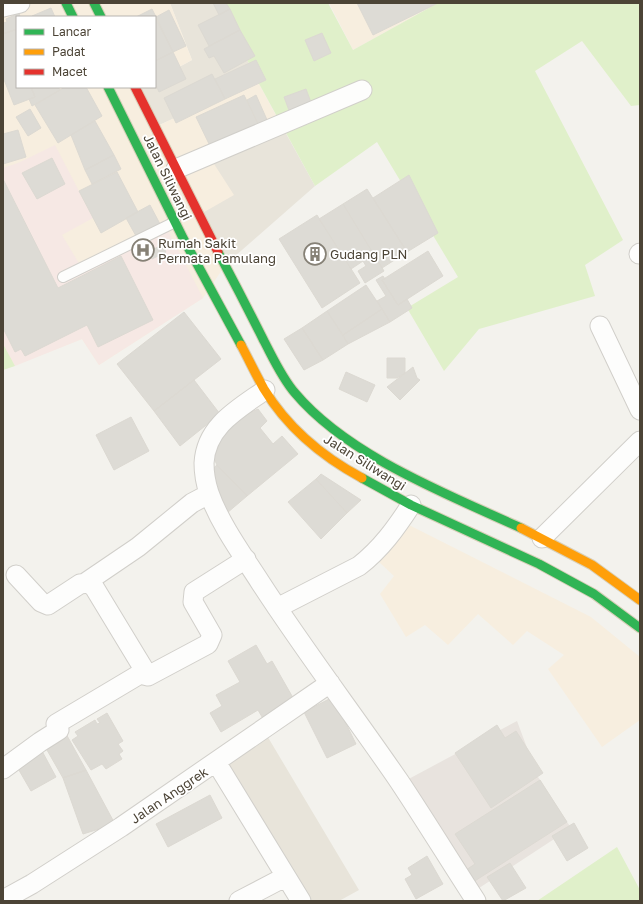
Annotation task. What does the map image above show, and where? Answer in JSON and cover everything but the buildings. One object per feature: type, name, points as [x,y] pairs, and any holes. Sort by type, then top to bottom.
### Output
[{"type":"main road","points":[[66,3],[72,16]]},
{"type":"main road","points":[[94,3],[100,16]]},
{"type":"main road","name":"Jalan Siliwangi","points":[[108,88],[183,238],[265,390],[292,426],[316,448],[354,474],[411,505],[546,568],[594,594],[640,628]]},
{"type":"main road","name":"Jalan Siliwangi","points":[[136,88],[205,227],[271,353],[294,392],[326,425],[363,450],[428,486],[542,538],[592,565],[640,600]]},
{"type":"main road","points":[[183,238],[205,227]]},
{"type":"street","points":[[3,7],[20,3]]},
{"type":"street","points":[[176,169],[362,90]]},
{"type":"street","points":[[600,326],[640,410]]},
{"type":"street","points":[[265,390],[216,427],[208,442],[204,462],[209,494],[246,559],[277,608],[399,781],[476,901]]},
{"type":"street","points":[[542,538],[640,441]]},
{"type":"street","points":[[16,575],[41,602],[48,605],[138,547],[192,503],[209,494]]},
{"type":"street","points":[[277,608],[359,566],[370,557],[394,531],[411,505]]},
{"type":"street","points":[[3,769],[59,730],[56,724],[140,674],[148,676],[208,644],[212,635],[193,602],[194,592],[246,559]]},
{"type":"street","points":[[84,583],[94,587],[148,676]]},
{"type":"street","name":"Jalan Anggrek","points":[[3,900],[32,884],[122,827],[330,683]]},
{"type":"street","points":[[216,762],[301,901]]},
{"type":"street","points":[[239,901],[285,877]]},
{"type":"lane","points":[[63,277],[175,222]]},
{"type":"shaded area","points":[[3,3],[170,3],[192,60],[156,79],[156,16],[16,16],[16,88],[141,88],[155,127],[257,80],[278,119],[207,153],[234,195],[199,215],[226,264],[203,298],[99,365],[82,339],[3,370]]},
{"type":"shaded area","points":[[170,3],[219,3],[257,80],[155,127],[141,88],[156,88],[156,79],[192,60]]},
{"type":"shaded area","points":[[329,3],[438,3],[353,50]]},
{"type":"shaded area","points":[[278,119],[315,186],[226,264],[199,215],[207,153]]},
{"type":"shaded area","name":"Rumah Sakit Permata Pamulang","points":[[55,145],[93,218],[62,235],[80,265],[163,221],[203,298],[99,365],[82,339],[15,366],[3,344],[3,168],[18,163]]},
{"type":"shaded area","points":[[407,524],[591,617],[640,657],[640,720],[602,747],[548,669],[564,655],[527,631],[513,645],[478,614],[448,645],[425,625],[406,637],[380,594],[394,576],[378,561]]},
{"type":"shaded area","points":[[517,721],[538,777],[571,828],[473,892],[403,782]]},
{"type":"shaded area","points":[[266,734],[359,890],[339,901],[307,901],[223,763]]},
{"type":"green space","points":[[219,3],[328,3],[353,50],[438,3],[640,3],[640,105],[631,106],[582,41],[535,71],[623,240],[585,265],[595,296],[479,329],[444,371],[407,308],[458,277],[377,142],[315,186],[257,80]]},
{"type":"green space","points":[[3,344],[15,366],[3,370]]},
{"type":"green space","points":[[617,847],[640,890],[640,901],[537,901]]},
{"type":"traffic: fast","points":[[66,3],[72,16]]},
{"type":"traffic: fast","points":[[94,3],[100,16]]},
{"type":"traffic: fast","points":[[108,88],[183,238],[241,345]]},
{"type":"traffic: fast","points":[[218,252],[274,361],[290,387],[317,415],[342,436],[400,471],[431,487],[521,528]]},
{"type":"traffic: fast","points":[[362,478],[411,505],[539,564],[594,594],[640,628]]},
{"type":"traffic: slow","points":[[241,345],[264,389],[284,416],[320,451],[333,461],[362,478]]},
{"type":"traffic: slow","points":[[521,528],[592,565],[640,600]]},
{"type":"traffic: jam","points":[[136,88],[218,252]]},
{"type":"place","name":"Rumah Sakit Permata Pamulang","points":[[143,250]]},
{"type":"place","name":"Gudang PLN","points":[[315,254]]}]
